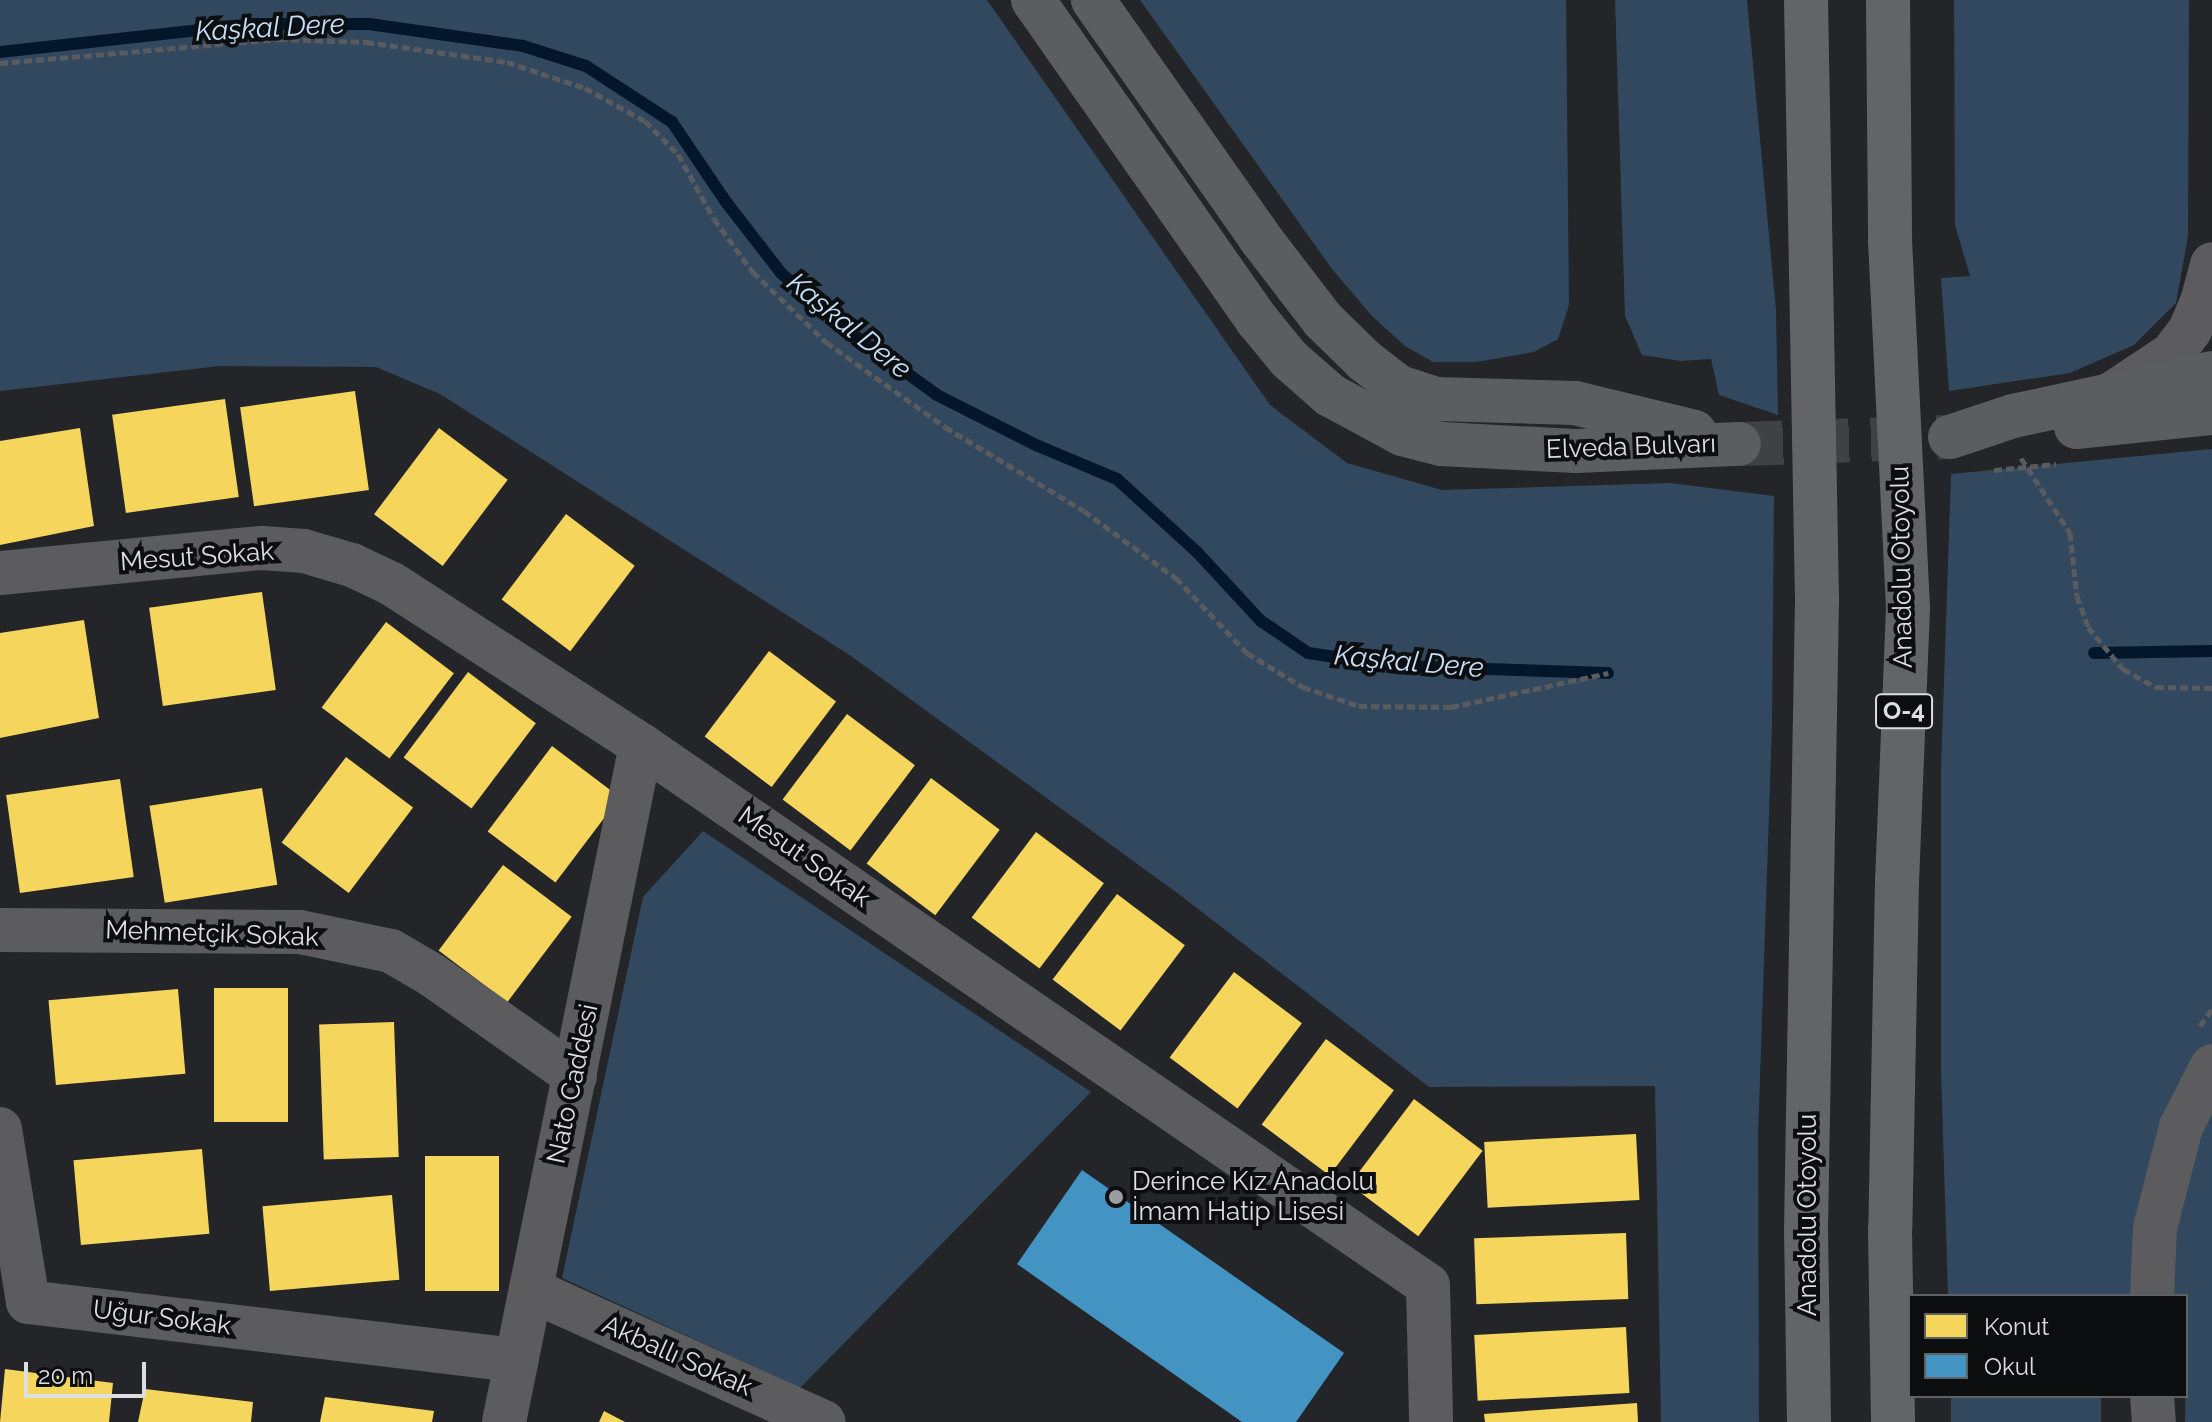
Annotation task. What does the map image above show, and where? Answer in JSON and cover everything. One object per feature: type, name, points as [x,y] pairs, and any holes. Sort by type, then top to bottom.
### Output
[{"type":"highway","name":"Anadolu Otoyolu","points":[[1806,0],[1817,600],[1806,1229],[1809,1422]]},
{"type":"highway","name":"Anadolu Otoyolu","points":[[1888,0],[1890,240],[1908,608],[1897,880],[1890,1229],[1893,1422]]},
{"type":"main road","name":"Elveda Bulvarı","points":[[1033,0],[1257,320],[1289,359],[1330,395],[1402,434],[1441,444],[1484,449],[1576,451],[1739,444],[1575,403],[1435,399],[1399,387],[1365,361],[1323,320],[1260,238],[1093,0]]},
{"type":"main road","points":[[2212,373],[2013,416],[1950,437],[2212,413]]},
{"type":"street","points":[[1890,240],[1901,0]]},
{"type":"street","points":[[2109,395],[2172,354],[2190,330],[2202,302],[2212,264]]},
{"type":"street","name":"Mesut Sokak","points":[[0,573],[262,548],[304,551],[352,565],[392,584],[641,745],[1428,1285],[1431,1422]]},
{"type":"street","name":"Nato Caddesi","points":[[504,1422],[641,745]]},
{"type":"street","name":"Mehmetçik Sokak","points":[[0,930],[300,932],[391,951],[432,975],[575,1076]]},
{"type":"street","points":[[2152,1294],[2155,1228],[2177,1141],[2212,1066]]},
{"type":"street","name":"Uğur Sokak","points":[[0,1129],[28,1302],[517,1360]]},
{"type":"street","name":"Akballı Sokak","points":[[531,1290],[824,1422]]},
{"type":"street","points":[[2152,1398],[2154,1422]]},
{"type":"path","points":[[0,63],[279,39],[366,42],[507,62],[585,88],[645,121],[678,154],[714,219],[753,272],[826,342],[945,427],[1107,528],[1176,578],[1247,653],[1303,687],[1359,706],[1451,707],[1608,673]]},
{"type":"path","points":[[2007,434],[2070,533],[2077,596],[2088,627],[2123,669],[2156,687],[2212,688]]},
{"type":"shaded area","points":[[0,0],[987,0],[1270,405],[1347,463],[1442,490],[1670,483],[1774,496],[1772,726],[1758,1137],[1759,1422],[1661,1422],[1655,1086],[1429,1087],[1180,895],[851,656],[440,394],[376,367],[220,366],[0,391]]},
{"type":"shaded area","points":[[1140,0],[1566,0],[1569,305],[1558,339],[1534,352],[1476,362],[1433,362],[1405,346],[1372,316],[1332,269]]},
{"type":"shaded area","points":[[1615,0],[1747,0],[1776,310],[1778,415],[1719,395],[1711,359],[1680,361],[1642,355],[1625,316]]},
{"type":"shaded area","points":[[1954,0],[2189,0],[2188,236],[2176,303],[2134,345],[2070,373],[1949,391],[1941,278],[1970,276],[1955,225]]},
{"type":"shaded area","points":[[2212,449],[2212,1422],[2185,1422],[2185,1398],[2188,1398],[2188,1294],[1948,1294],[1941,1072],[1941,770],[1951,474]]},
{"type":"shaded area","points":[[703,831],[1091,1092],[800,1388],[562,1278],[643,897]]},
{"type":"shaded area","points":[[1951,1398],[2101,1398],[2101,1422],[1951,1422]]},
{"type":"building: Konut","points":[[355,391],[369,490],[254,506],[240,407]]},
{"type":"building: Konut","points":[[225,399],[239,497],[126,513],[112,415]]},
{"type":"building: Konut","points":[[80,428],[94,526],[0,545],[0,441]]},
{"type":"building: Konut","points":[[439,428],[508,480],[443,566],[374,514]]},
{"type":"building: Konut","points":[[566,514],[635,566],[570,651],[502,599]]},
{"type":"building: Konut","points":[[262,592],[276,690],[163,706],[149,608]]},
{"type":"building: Konut","points":[[84,620],[99,718],[0,738],[0,633]]},
{"type":"building: Konut","points":[[386,622],[454,673],[389,759],[322,707]]},
{"type":"building: Konut","points":[[769,651],[836,702],[772,787],[705,736]]},
{"type":"building: Konut","points":[[468,672],[536,723],[471,809],[404,757]]},
{"type":"building: Konut","points":[[847,714],[915,765],[850,851],[783,799]]},
{"type":"building: Konut","points":[[552,746],[620,797],[555,883],[488,831]]},
{"type":"building: Konut","points":[[346,757],[413,808],[349,893],[282,842]]},
{"type":"building: Konut","points":[[931,778],[1000,830],[935,915],[867,863]]},
{"type":"building: Konut","points":[[120,779],[134,877],[20,893],[6,795]]},
{"type":"building: Konut","points":[[262,788],[277,885],[165,903],[149,806]]},
{"type":"building: Konut","points":[[1036,832],[1104,883],[1039,969],[972,917]]},
{"type":"building: Konut","points":[[503,865],[572,917],[507,1002],[439,950]]},
{"type":"building: Konut","points":[[1117,894],[1185,945],[1120,1031],[1053,979]]},
{"type":"building: Konut","points":[[1234,972],[1302,1023],[1237,1109],[1170,1057]]},
{"type":"building: Konut","points":[[214,988],[288,988],[288,1122],[214,1122]]},
{"type":"building: Konut","points":[[178,989],[185,1074],[56,1085],[48,1000]]},
{"type":"building: Konut","points":[[394,1022],[399,1157],[324,1160],[319,1025]]},
{"type":"building: Konut","points":[[1326,1039],[1394,1090],[1329,1176],[1262,1124]]},
{"type":"building: Konut","points":[[1414,1099],[1483,1151],[1418,1236],[1350,1184]]},
{"type":"building: Konut","points":[[1636,1134],[1639,1200],[1488,1208],[1484,1142]]},
{"type":"building: Konut","points":[[202,1149],[209,1234],[81,1245],[73,1160]]},
{"type":"building: Konut","points":[[425,1156],[499,1156],[499,1291],[425,1291]]},
{"type":"building: Konut","points":[[392,1195],[399,1280],[270,1291],[262,1206]]},
{"type":"building: Konut","points":[[1626,1233],[1628,1299],[1476,1304],[1474,1238]]},
{"type":"building: Konut","points":[[1626,1327],[1629,1393],[1478,1401],[1474,1335]]},
{"type":"building: Konut","points":[[5,1369],[113,1383],[109,1422],[0,1422]]},
{"type":"building: Konut","points":[[145,1389],[253,1402],[251,1422],[138,1422]]},
{"type":"building: Konut","points":[[325,1397],[434,1411],[432,1422],[320,1422]]},
{"type":"building: Konut","points":[[1637,1403],[1638,1422],[1485,1422],[1484,1414]]},
{"type":"building: Konut","points":[[604,1411],[625,1422],[599,1422]]},
{"type":"building: Okul","points":[[1082,1170],[1344,1353],[1296,1422],[1242,1422],[1017,1264]]},
{"type":"waterway","name":"Kaşkal Dere","points":[[0,52],[252,24],[369,24],[523,46],[586,66],[672,122],[726,202],[781,273],[847,330],[937,395],[1036,445],[1117,479],[1197,552],[1261,621],[1308,653],[1396,666],[1608,673]]},
{"type":"waterway","name":"Kaşkal Dere","points":[[2094,653],[2212,651]]},
{"type":"tunnel","points":[[1739,444],[1950,437]]},
{"type":"place","name":"Derince Kız Anadolu İmam Hatip Lisesi","points":[[1116,1197]]}]
